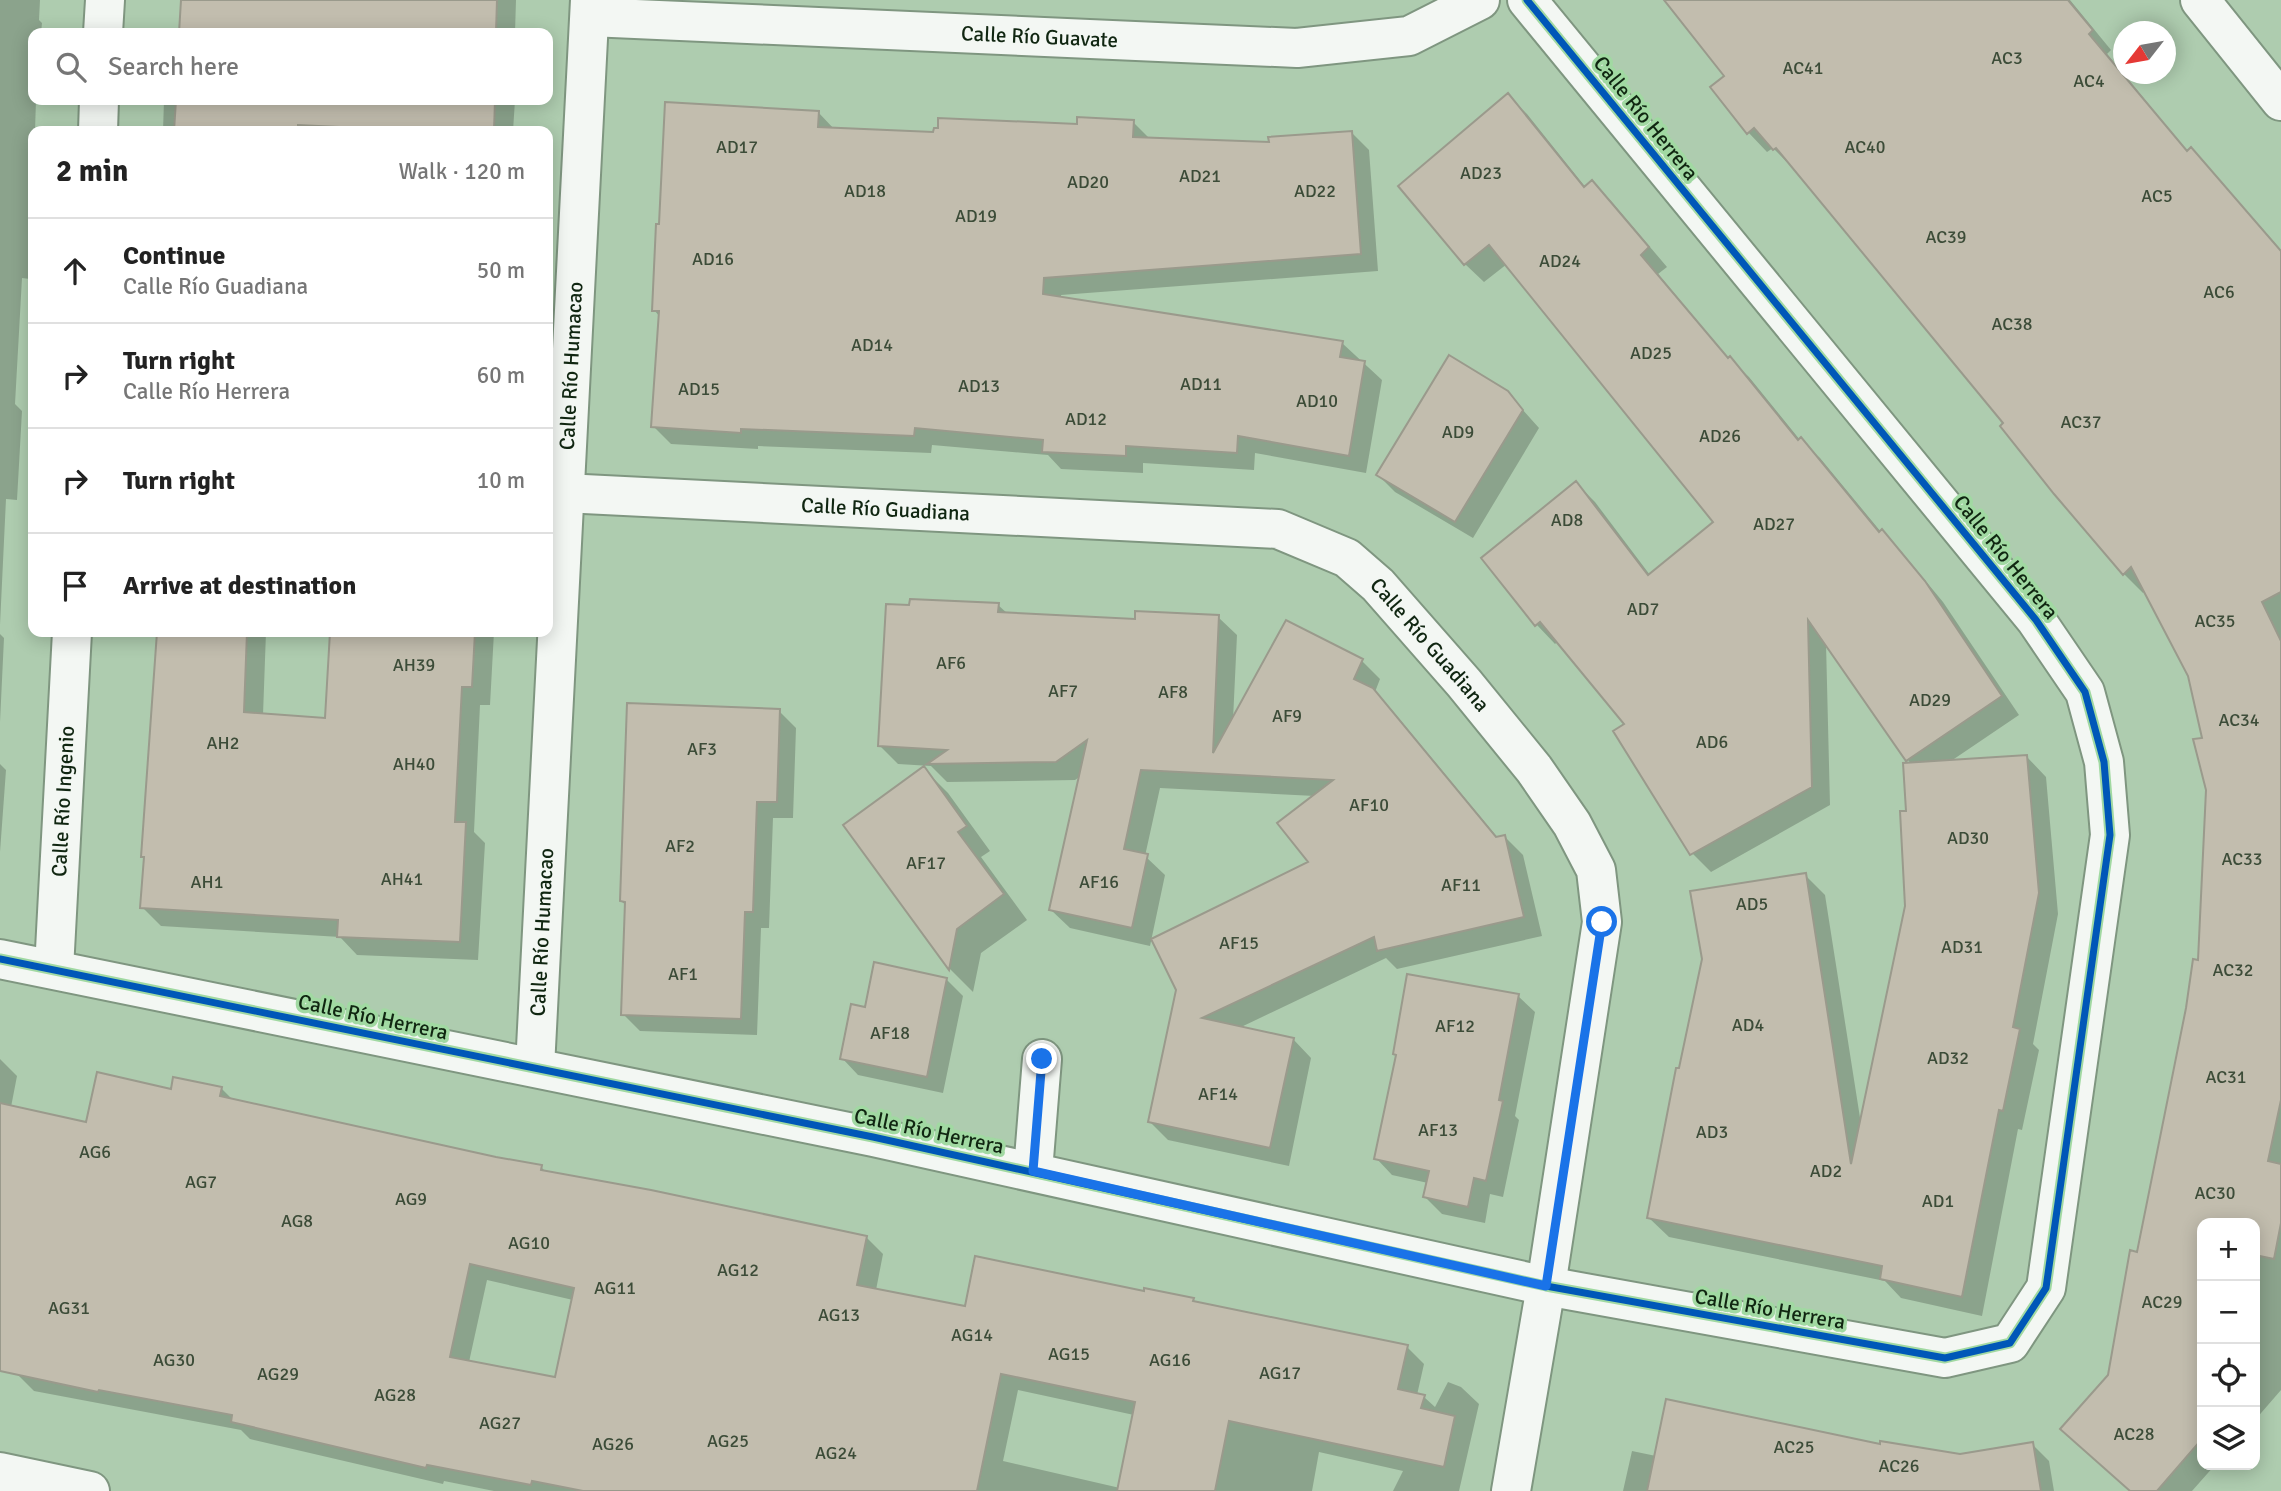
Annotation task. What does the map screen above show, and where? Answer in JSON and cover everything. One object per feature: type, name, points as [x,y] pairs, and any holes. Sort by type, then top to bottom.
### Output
[{"type":"street","points":[[103,28],[105,0]]},
{"type":"street","name":"Calle Río Guavate","points":[[590,8],[1297,48],[1409,36],[1480,0]]},
{"type":"street","name":"Calle Río Herrera","points":[[0,958],[1033,1171],[1546,1286],[1945,1358],[2010,1343],[2046,1288],[2110,835],[2104,762],[2085,692],[2036,620],[1527,0]]},
{"type":"street","points":[[2200,0],[2281,101]]},
{"type":"street","name":"Calle Río Humacao","points":[[535,1068],[590,8]]},
{"type":"street","points":[[98,126],[99,105]]},
{"type":"street","name":"Calle Río Guadiana","points":[[564,493],[1278,529],[1347,558],[1378,585],[1534,769],[1572,824],[1596,870],[1602,922],[1546,1286],[1511,1491]]},
{"type":"street","name":"Calle Río Ingenio","points":[[54,969],[72,637]]},
{"type":"street","points":[[1033,1171],[1042,1059]]},
{"type":"street","points":[[0,1472],[90,1491]]},
{"type":"building","points":[[181,0],[497,0],[496,28],[179,28]]},
{"type":"building","points":[[1664,0],[2068,0],[2093,30],[2089,34],[2113,63],[2113,84],[2131,84],[2187,151],[2191,147],[2281,251],[2281,592],[2262,602],[2281,641],[2281,1100],[2268,1161],[2281,1164],[2281,1223],[2274,1259],[2260,1256],[2260,1218],[2197,1218],[2197,1445],[2157,1491],[2130,1491],[2060,1429],[2108,1375],[2130,1250],[2137,1252],[2186,1008],[2193,959],[2198,960],[2206,790],[2193,739],[2202,738],[2188,676],[2131,567],[2123,575],[2054,494],[2000,426],[2003,423],[1776,148],[1773,150],[1754,128],[1747,134],[1710,87],[1724,76]]},
{"type":"building","points":[[1508,93],[1584,187],[1592,180],[1649,247],[1641,255],[1728,358],[1730,356],[1798,440],[1801,437],[1879,532],[1882,529],[1925,581],[2002,696],[1906,761],[1808,620],[1812,787],[1690,855],[1613,731],[1624,724],[1540,622],[1535,626],[1481,558],[1576,481],[1648,575],[1713,522],[1489,245],[1464,265],[1398,186]]},
{"type":"building","points":[[665,102],[819,111],[818,127],[933,132],[934,128],[938,128],[938,118],[1077,124],[1077,117],[1134,120],[1133,137],[1269,142],[1268,137],[1352,131],[1361,254],[1044,278],[1043,294],[1343,341],[1340,357],[1365,361],[1349,456],[1238,436],[1237,453],[1126,446],[1126,456],[1042,452],[1043,440],[915,428],[914,436],[741,429],[741,433],[651,427],[659,311],[652,311]]},
{"type":"building","points":[[176,105],[495,105],[494,126],[174,126]]},
{"type":"building","points":[[1449,355],[1508,391],[1523,410],[1455,522],[1376,475]]},
{"type":"building","points":[[910,599],[999,603],[998,612],[1135,619],[1135,611],[1219,615],[1213,753],[1286,620],[1363,659],[1354,679],[1373,688],[1496,837],[1505,835],[1524,917],[1377,951],[1374,937],[1202,1018],[1294,1038],[1270,1148],[1148,1122],[1176,990],[1151,939],[1308,862],[1277,823],[1333,780],[1141,770],[1124,849],[1148,854],[1132,928],[1049,910],[1087,740],[1056,762],[927,764],[947,750],[878,746],[886,604],[909,605]]},
{"type":"building","points":[[157,637],[247,637],[244,712],[325,718],[330,637],[475,637],[472,687],[462,687],[455,822],[466,822],[460,942],[337,937],[338,920],[140,908],[144,857],[141,857]]},
{"type":"building","points":[[627,703],[780,709],[777,802],[757,802],[753,912],[745,912],[741,1019],[621,1015],[625,902],[620,901]]},
{"type":"building","points":[[2027,755],[2039,893],[2013,1027],[2020,1029],[2003,1111],[1999,1110],[1962,1297],[1880,1279],[1882,1266],[1647,1218],[1676,1068],[1679,1068],[1702,959],[1690,891],[1806,873],[1851,1164],[1905,906],[1900,811],[1906,811],[1903,763]]},
{"type":"building","points":[[924,766],[967,826],[958,832],[1004,894],[957,929],[949,970],[843,825]]},
{"type":"building","points":[[874,962],[947,978],[927,1077],[840,1059],[851,1004],[865,1007]]},
{"type":"building","points":[[1407,974],[1519,994],[1499,1100],[1503,1101],[1486,1181],[1474,1178],[1468,1207],[1423,1197],[1429,1171],[1374,1159],[1396,1055],[1393,1054]]},
{"type":"building","points":[[97,1072],[171,1089],[173,1077],[222,1087],[220,1096],[542,1165],[541,1170],[651,1190],[867,1236],[857,1285],[965,1306],[975,1256],[1144,1291],[1144,1288],[1194,1298],[1193,1301],[1408,1345],[1398,1389],[1425,1395],[1421,1408],[1455,1416],[1444,1467],[1229,1421],[1215,1491],[1117,1491],[1135,1402],[1001,1374],[977,1491],[583,1491],[532,1481],[531,1485],[427,1465],[426,1468],[231,1422],[232,1415],[99,1390],[98,1392],[0,1371],[0,1103],[86,1122]],"holes":[[[470,1264],[574,1288],[555,1377],[450,1357]]]},
{"type":"building","points":[[1666,1399],[1880,1444],[1880,1441],[1960,1454],[2033,1442],[2041,1491],[1647,1491]]},
{"type":"cycle path","points":[[0,959],[873,1137],[1546,1286],[1945,1358],[2010,1343],[2046,1288],[2110,835],[2104,762],[2085,692],[2036,620],[1527,0]]},
{"type":"route","points":[[1042,1059],[1033,1171],[1546,1286],[1602,922]]}]
